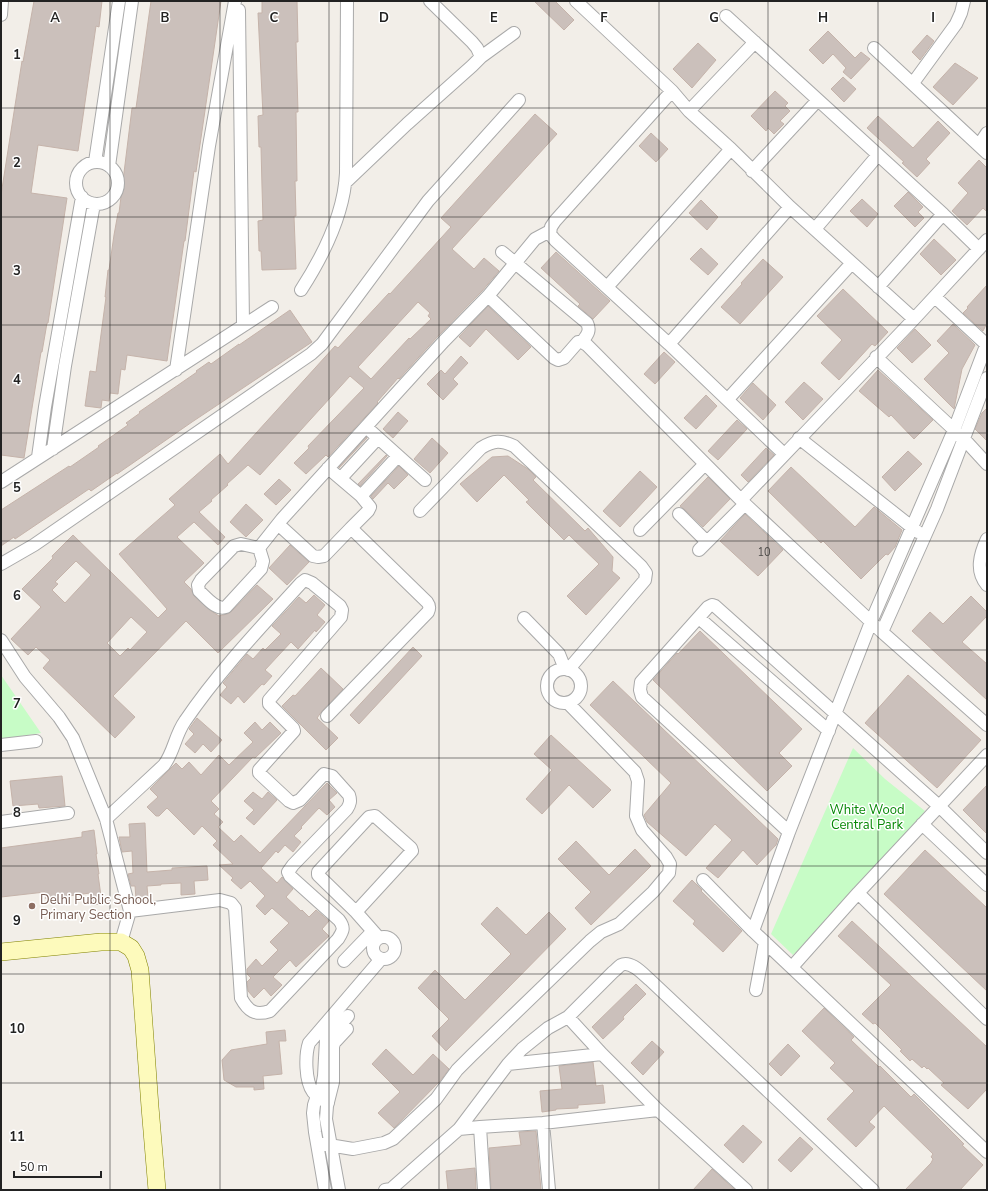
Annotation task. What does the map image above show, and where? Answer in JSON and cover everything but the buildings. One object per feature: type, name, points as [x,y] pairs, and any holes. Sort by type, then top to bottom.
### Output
[{"type":"street","points":[[95,162],[119,1]]},
{"type":"street","points":[[109,166],[132,1]]},
{"type":"street","points":[[176,370],[210,146],[235,1]]},
{"type":"street","points":[[239,1],[244,324]]},
{"type":"street","points":[[301,290],[312,273],[333,228],[345,191],[347,1]]},
{"type":"street","points":[[430,1],[472,42],[477,48],[481,57]]},
{"type":"street","points":[[576,1],[672,91],[689,111],[730,148],[790,207],[815,228],[851,264],[914,319]]},
{"type":"street","points":[[913,83],[956,24],[964,1]]},
{"type":"street","points":[[679,514],[703,546],[784,454],[914,319],[983,244],[943,214],[726,16]]},
{"type":"street","points":[[345,183],[481,57],[514,33]]},
{"type":"street","points":[[689,111],[754,42]]},
{"type":"street","points":[[874,48],[983,149],[987,133]]},
{"type":"street","points":[[259,548],[278,524],[328,468],[488,296],[535,239],[550,231],[555,221],[672,91]]},
{"type":"street","points":[[1,564],[34,545],[311,354],[322,344],[428,201],[519,100]]},
{"type":"street","points":[[752,171],[818,100]]},
{"type":"street","points":[[607,287],[730,148]]},
{"type":"street","points":[[815,228],[878,155]]},
{"type":"street","points":[[95,162],[105,163],[109,166],[114,171],[118,184],[117,191],[113,197],[107,201],[94,204],[82,197],[76,185],[79,172],[83,167],[95,162]]},
{"type":"street","points":[[38,457],[45,407],[82,197]]},
{"type":"street","points":[[53,449],[65,366],[94,204]]},
{"type":"street","points":[[669,344],[790,207]]},
{"type":"street","points":[[878,287],[943,214]]},
{"type":"street","points":[[550,231],[555,240],[728,399],[784,454]]},
{"type":"street","points":[[502,252],[587,323],[590,328],[589,332],[582,342]]},
{"type":"street","points":[[728,399],[851,264]]},
{"type":"street","points":[[488,296],[554,358],[558,360],[564,358],[576,343],[582,342],[587,345],[743,502],[871,622],[987,725]]},
{"type":"street","points":[[754,931],[789,832],[871,622],[954,430],[987,344],[935,296]]},
{"type":"street","points":[[1,482],[272,307]]},
{"type":"street","points":[[876,357],[964,439],[987,464]]},
{"type":"street","points":[[882,632],[925,537],[987,378]]},
{"type":"street","points":[[366,427],[425,480]]},
{"type":"street","points":[[342,478],[378,438]]},
{"type":"street","points":[[799,438],[925,537]]},
{"type":"street","points":[[420,511],[481,448],[497,441],[505,442],[514,446],[641,566],[646,573],[645,580],[564,669],[554,672],[549,677],[546,688],[551,699],[556,702],[568,703],[577,698],[581,688],[578,677],[575,673],[564,669],[557,663],[553,656],[522,621]]},
{"type":"street","points":[[361,496],[398,456]]},
{"type":"street","points":[[640,530],[705,464]]},
{"type":"street","points":[[278,524],[313,556],[318,557],[324,556],[368,511],[370,507],[361,496],[342,478],[328,468]]},
{"type":"street","points":[[327,716],[428,612],[429,609],[427,602],[351,528]]},
{"type":"street","points":[[987,539],[981,552],[979,567],[987,585]]},
{"type":"street","points":[[241,544],[259,548],[263,562],[261,569],[226,607],[218,607],[199,591],[198,585],[201,580],[234,546],[241,544]]},
{"type":"street","points":[[106,819],[164,765],[168,760],[181,726],[207,690],[257,631],[301,583],[305,580],[312,583],[340,606],[342,610],[341,617],[269,700],[269,704],[294,730],[259,770],[260,773],[289,801],[293,803],[300,800],[324,774],[332,776],[349,795],[350,805],[347,809],[288,872],[290,876],[339,920],[343,926],[343,931],[338,939],[270,1011],[262,1014],[254,1012],[246,1007],[241,998],[235,908],[231,903],[220,900],[130,911]]},
{"type":"street","points":[[789,832],[642,697],[640,690],[641,682],[708,607],[712,605],[715,606],[939,806],[987,853]]},
{"type":"street","points":[[698,618],[829,731]]},
{"type":"street","points":[[1,640],[25,677],[59,717],[73,738],[106,819],[130,911],[121,942]]},
{"type":"street","points":[[317,1143],[332,1145],[342,1149],[353,1149],[384,1143],[393,1139],[436,1099],[457,1070],[590,941],[602,932],[619,924],[653,892],[669,874],[670,864],[666,856],[642,830],[636,816],[638,781],[635,772],[568,703]]},
{"type":"street","points":[[1,745],[36,741]]},
{"type":"street","points":[[792,967],[858,893],[987,755]]},
{"type":"street","points":[[1,822],[68,813]]},
{"type":"street","points":[[356,912],[412,851],[411,848],[375,816],[369,817],[318,873],[319,876],[376,934],[390,938],[393,941],[395,947],[394,954],[388,959],[381,959],[374,951],[376,934]]},
{"type":"street","points":[[922,824],[987,885]]},
{"type":"street","points":[[703,880],[765,942],[987,1152]]},
{"type":"street","points":[[858,893],[987,1019]]},
{"type":"street","points":[[344,961],[376,934]]},
{"type":"street","points":[[1,952],[101,942],[121,942],[131,948],[134,952],[140,970],[157,1190]]},
{"type":"street","points":[[756,990],[765,942]]},
{"type":"street","points":[[328,1103],[317,1096],[311,1089],[308,1079],[306,1057],[308,1043],[381,959]]},
{"type":"street","points":[[389,1190],[459,1129],[508,1064],[537,1036],[568,1017],[621,965],[630,965],[650,980],[873,1190]]},
{"type":"street","points":[[568,1017],[602,1054],[658,1110],[746,1190]]},
{"type":"street","points":[[325,1190],[317,1143],[314,1113],[317,1096],[322,1087],[324,1076],[326,1040],[351,1019],[333,1045],[334,1082],[328,1103],[326,1119],[332,1145],[339,1190]]},
{"type":"street","points":[[508,1064],[602,1054]]},
{"type":"street","points":[[459,1129],[543,1123],[658,1110]]},
{"type":"street","points":[[543,1123],[549,1190]]},
{"type":"street","points":[[480,1127],[484,1190]]},
{"type":"green space","points":[[1,675],[41,733],[1,739]]},
{"type":"green space","name":"White Wood Central Park","points":[[853,748],[885,779],[925,811],[864,883],[793,955],[771,934]]},
{"type":"place","name":"Delhi Public School, Primary Section","points":[[32,906]]}]
